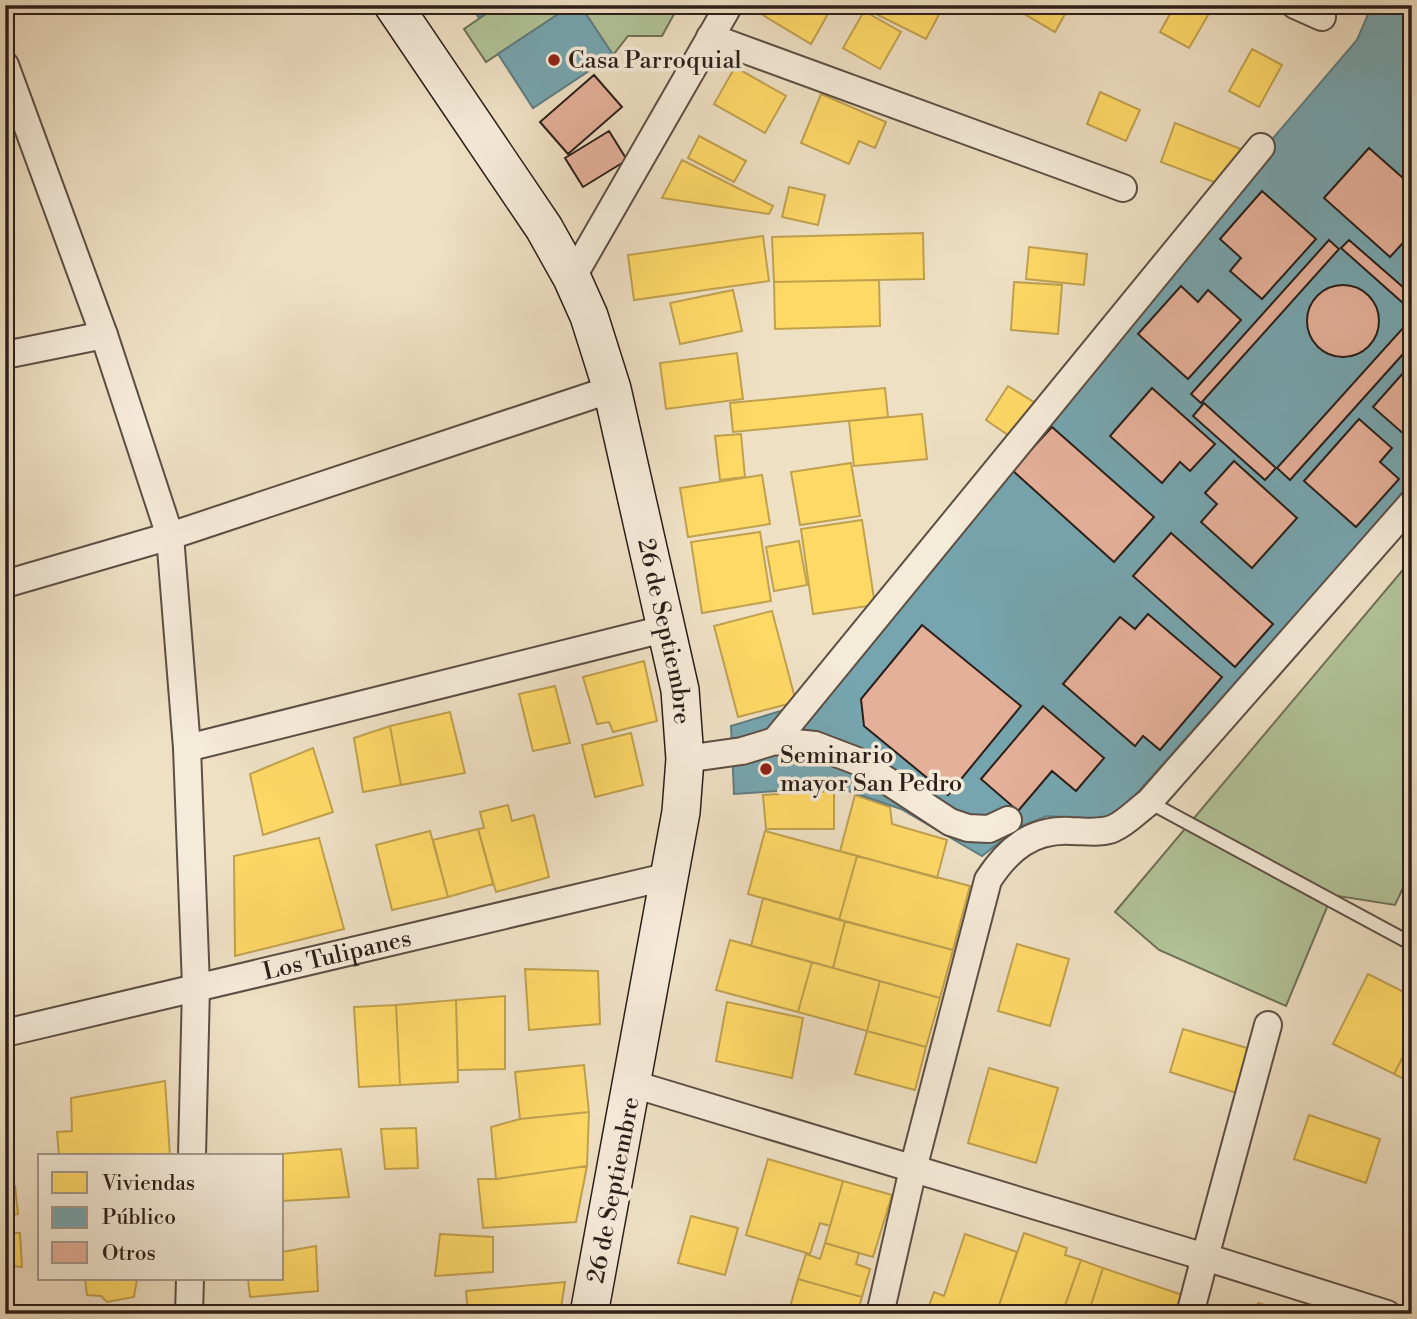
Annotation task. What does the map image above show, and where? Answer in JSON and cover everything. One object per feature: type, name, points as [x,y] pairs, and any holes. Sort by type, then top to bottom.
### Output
[{"type":"street","name":"26 de Septiembre","points":[[393,5],[544,228],[572,278],[589,316],[612,389],[680,690],[685,759],[670,876],[589,1314]]},
{"type":"street","points":[[572,278],[729,5]]},
{"type":"street","points":[[1295,5],[1322,17]]},
{"type":"street","points":[[710,37],[1123,188]]},
{"type":"street","points":[[5,65],[104,335],[170,536],[187,748],[196,986],[192,1154]]},
{"type":"street","points":[[775,741],[1261,147]]},
{"type":"street","points":[[5,355],[104,335]]},
{"type":"street","points":[[5,584],[170,536],[612,389]]},
{"type":"street","points":[[880,1314],[913,1169],[988,880],[1003,856],[1030,838],[1058,830],[1093,832],[1114,828],[1149,802],[1412,503]]},
{"type":"street","points":[[187,748],[668,628]]},
{"type":"street","points":[[685,759],[742,751],[775,741],[815,745],[857,761],[950,822],[968,828],[989,829],[1009,820]]},
{"type":"street","name":"Los Tulipanes","points":[[5,1033],[670,876]]},
{"type":"street","points":[[1190,1314],[1268,1025]]},
{"type":"street","points":[[633,1084],[1387,1314]]},
{"type":"street","points":[[189,1314],[190,1280]]},
{"type":"lane","points":[[1149,802],[1412,944]]},
{"type":"green space","points":[[499,5],[572,5],[486,62],[464,29]]},
{"type":"green space","points":[[580,5],[679,5],[662,36],[628,36],[613,55]]},
{"type":"green space","points":[[1412,559],[1412,869],[1395,905],[1332,895],[1286,1006],[1159,950],[1115,912]]},
{"type":"building: Viviendas","points":[[766,5],[833,5],[811,44],[761,14]]},
{"type":"building: Viviendas","points":[[875,5],[943,7],[926,39],[872,12]]},
{"type":"building: Viviendas","points":[[1009,5],[1070,5],[1055,32]]},
{"type":"building: Viviendas","points":[[1175,5],[1214,5],[1189,48],[1160,32]]},
{"type":"building: Viviendas","points":[[864,11],[901,32],[880,69],[843,48]]},
{"type":"building: Viviendas","points":[[1252,49],[1282,65],[1259,107],[1229,91]]},
{"type":"building: Viviendas","points":[[735,67],[786,96],[765,133],[714,104]]},
{"type":"building: Viviendas","points":[[1100,92],[1140,110],[1126,141],[1087,124]]},
{"type":"building: Viviendas","points":[[821,94],[886,122],[875,148],[859,141],[849,164],[801,143]]},
{"type":"building: Viviendas","points":[[1175,123],[1241,149],[1227,187],[1161,162]]},
{"type":"building: Viviendas","points":[[699,136],[746,161],[734,182],[688,158]]},
{"type":"building: Viviendas","points":[[682,160],[773,206],[769,214],[662,198]]},
{"type":"building: Viviendas","points":[[789,187],[825,195],[818,225],[782,217]]},
{"type":"building: Viviendas","points":[[923,233],[924,279],[774,282],[772,237]]},
{"type":"building: Viviendas","points":[[763,236],[769,281],[634,300],[628,255]]},
{"type":"building: Viviendas","points":[[1029,247],[1087,254],[1084,285],[1026,279]]},
{"type":"building: Viviendas","points":[[879,280],[880,326],[775,329],[774,282]]},
{"type":"building: Viviendas","points":[[1014,282],[1062,285],[1058,334],[1011,330]]},
{"type":"building: Viviendas","points":[[733,290],[742,331],[680,344],[670,303]]},
{"type":"building: Viviendas","points":[[737,353],[743,399],[666,409],[660,363]]},
{"type":"building: Viviendas","points":[[1008,386],[1037,404],[1014,439],[986,420]]},
{"type":"building: Viviendas","points":[[885,388],[888,417],[733,432],[730,403]]},
{"type":"building: Viviendas","points":[[922,414],[927,459],[854,466],[849,421]]},
{"type":"building: Viviendas","points":[[741,434],[745,477],[720,480],[715,436]]},
{"type":"building: Viviendas","points":[[851,463],[860,516],[800,525],[791,472]]},
{"type":"building: Viviendas","points":[[762,475],[770,524],[688,537],[680,488]]},
{"type":"building: Viviendas","points":[[862,520],[875,605],[813,614],[801,529]]},
{"type":"building: Viviendas","points":[[760,532],[771,601],[702,613],[691,542]]},
{"type":"building: Viviendas","points":[[799,541],[807,585],[774,591],[766,547]]},
{"type":"building: Viviendas","points":[[772,611],[796,702],[738,717],[714,626]]},
{"type":"building: Viviendas","points":[[644,661],[657,721],[613,732],[609,722],[597,724],[583,677]]},
{"type":"building: Viviendas","points":[[555,686],[570,743],[533,751],[519,694]]},
{"type":"building: Viviendas","points":[[450,712],[465,773],[401,785],[390,726]]},
{"type":"building: Viviendas","points":[[390,726],[401,785],[363,792],[354,738]]},
{"type":"building: Viviendas","points":[[631,733],[643,785],[595,797],[582,745]]},
{"type":"building: Viviendas","points":[[313,748],[333,812],[263,835],[250,774]]},
{"type":"building: Viviendas","points":[[834,791],[834,829],[766,829],[763,795]]},
{"type":"building: Viviendas","points":[[855,795],[890,807],[892,824],[947,840],[937,878],[840,851]]},
{"type":"building: Viviendas","points":[[508,805],[512,821],[534,815],[549,877],[496,892],[478,829],[484,828],[480,812]]},
{"type":"building: Viviendas","points":[[478,829],[493,884],[448,897],[433,840]]},
{"type":"building: Viviendas","points":[[430,831],[448,897],[392,910],[376,845]]},
{"type":"building: Viviendas","points":[[765,831],[857,856],[839,920],[748,894]]},
{"type":"building: Viviendas","points":[[319,838],[344,929],[235,956],[234,856]]},
{"type":"building: Viviendas","points":[[857,856],[970,886],[953,950],[839,920]]},
{"type":"building: Viviendas","points":[[763,898],[845,921],[833,968],[751,946]]},
{"type":"building: Viviendas","points":[[845,921],[953,950],[940,998],[833,968]]},
{"type":"building: Viviendas","points":[[730,940],[812,962],[798,1012],[716,990]]},
{"type":"building: Viviendas","points":[[1017,944],[1069,959],[1050,1026],[998,1011]]},
{"type":"building: Viviendas","points":[[812,962],[880,981],[867,1031],[798,1012]]},
{"type":"building: Viviendas","points":[[525,969],[598,971],[600,1024],[529,1030]]},
{"type":"building: Viviendas","points":[[1368,974],[1412,996],[1412,1039],[1394,1074],[1333,1044]]},
{"type":"building: Viviendas","points":[[880,981],[940,998],[926,1047],[867,1031]]},
{"type":"building: Viviendas","points":[[505,996],[505,1069],[458,1070],[456,1000]]},
{"type":"building: Viviendas","points":[[456,1000],[458,1082],[400,1085],[396,1005]]},
{"type":"building: Viviendas","points":[[727,1002],[803,1018],[792,1078],[716,1061]]},
{"type":"building: Viviendas","points":[[396,1005],[400,1085],[359,1087],[354,1007]]},
{"type":"building: Viviendas","points":[[1183,1029],[1257,1051],[1243,1095],[1170,1072]]},
{"type":"building: Viviendas","points":[[867,1031],[926,1047],[915,1090],[855,1074]]},
{"type":"building: Viviendas","points":[[1412,1039],[1412,1083],[1394,1074]]},
{"type":"building: Viviendas","points":[[584,1065],[589,1112],[520,1119],[515,1072]]},
{"type":"building: Viviendas","points":[[989,1068],[1058,1088],[1036,1163],[968,1143]]},
{"type":"building: Viviendas","points":[[165,1081],[170,1154],[59,1154],[57,1132],[72,1131],[71,1098]]},
{"type":"building: Viviendas","points":[[589,1112],[587,1166],[496,1179],[491,1127],[520,1119]]},
{"type":"building: Viviendas","points":[[1309,1115],[1380,1139],[1366,1183],[1294,1159]]},
{"type":"building: Viviendas","points":[[416,1128],[418,1168],[385,1169],[381,1129]]},
{"type":"building: Viviendas","points":[[341,1149],[349,1197],[284,1201],[284,1154],[280,1154]]},
{"type":"building: Viviendas","points":[[768,1159],[843,1181],[830,1226],[820,1223],[810,1254],[746,1235]]},
{"type":"building: Viviendas","points":[[587,1166],[576,1222],[483,1228],[478,1179],[496,1179]]},
{"type":"building: Viviendas","points":[[843,1181],[892,1195],[873,1257],[825,1243]]},
{"type":"building: Viviendas","points":[[5,1186],[15,1186],[18,1214],[5,1215]]},
{"type":"building: Viviendas","points":[[691,1216],[738,1228],[725,1275],[678,1263]]},
{"type":"building: Viviendas","points":[[5,1233],[20,1233],[22,1267],[5,1265]]},
{"type":"building: Viviendas","points":[[1024,1233],[1067,1248],[1065,1255],[1081,1260],[1062,1314],[996,1314]]},
{"type":"building: Viviendas","points":[[440,1234],[493,1237],[493,1272],[435,1276]]},
{"type":"building: Viviendas","points":[[965,1234],[1017,1252],[996,1314],[926,1314],[934,1292],[944,1296]]},
{"type":"building: Viviendas","points":[[825,1243],[859,1253],[856,1264],[870,1269],[862,1297],[798,1279],[806,1254],[820,1259]]},
{"type":"building: Viviendas","points":[[316,1246],[318,1291],[250,1297],[248,1280],[284,1280],[284,1252]]},
{"type":"building: Viviendas","points":[[1081,1260],[1103,1268],[1088,1314],[1062,1314]]},
{"type":"building: Viviendas","points":[[1103,1268],[1194,1299],[1189,1314],[1088,1314]]},
{"type":"building: Viviendas","points":[[798,1279],[862,1297],[857,1314],[788,1314]]},
{"type":"building: Viviendas","points":[[85,1280],[137,1280],[134,1297],[107,1302],[101,1296],[87,1295]]},
{"type":"building: Viviendas","points":[[565,1282],[560,1314],[468,1314],[466,1291]]},
{"type":"building: Viviendas","points":[[1258,1303],[1298,1314],[1255,1314]]},
{"type":"building: Viviendas","points":[[147,1305],[147,1314],[65,1314],[65,1312]]},
{"type":"building: Viviendas","points":[[338,1307],[338,1314],[279,1314],[279,1310]]},
{"type":"building: Público","points":[[471,5],[499,5],[479,18]]},
{"type":"building: Público","name":"Casa Parroquial","points":[[572,5],[580,5],[613,55],[533,108],[498,54]]},
{"type":"building: Público","name":"Seminario mayor San Pedro","points":[[1372,5],[1412,5],[1412,483],[1107,827],[1080,818],[1047,816],[1019,827],[982,856],[901,809],[837,787],[734,794],[731,726],[784,710],[1357,40]]},
{"type":"building: Otros","points":[[594,75],[622,107],[568,154],[540,122]]},
{"type":"building: Otros","points":[[609,131],[627,160],[583,187],[565,158]]},
{"type":"building: Otros","points":[[1369,148],[1412,186],[1412,210],[1406,216],[1412,220],[1412,233],[1390,257],[1324,198]]},
{"type":"building: Otros","points":[[1262,191],[1316,239],[1262,299],[1230,271],[1241,258],[1220,239]]},
{"type":"building: Otros","points":[[1329,240],[1339,249],[1201,403],[1191,394]]},
{"type":"building: Otros","points":[[1349,240],[1412,295],[1412,311],[1341,248]]},
{"type":"building: Otros","points":[[1343,285],[1363,291],[1373,301],[1379,321],[1373,341],[1363,351],[1343,357],[1323,351],[1313,341],[1307,321],[1313,301],[1323,291]]},
{"type":"building: Otros","points":[[1181,286],[1198,302],[1208,290],[1241,320],[1188,379],[1138,334]]},
{"type":"building: Otros","points":[[1412,318],[1412,344],[1290,480],[1277,468]]},
{"type":"building: Otros","points":[[1412,363],[1412,430],[1406,436],[1373,407]]},
{"type":"building: Otros","points":[[1152,388],[1215,444],[1190,471],[1180,462],[1162,483],[1110,436]]},
{"type":"building: Otros","points":[[1204,403],[1276,468],[1265,480],[1193,416]]},
{"type":"building: Otros","points":[[1359,419],[1392,448],[1380,462],[1399,479],[1356,527],[1304,481]]},
{"type":"building: Otros","points":[[1052,427],[1154,517],[1114,562],[1012,470]]},
{"type":"building: Otros","points":[[1234,461],[1297,518],[1252,568],[1201,522],[1217,504],[1205,493]]},
{"type":"building: Otros","points":[[1171,533],[1273,624],[1235,667],[1133,576]]},
{"type":"building: Otros","points":[[1148,614],[1222,677],[1160,750],[1143,736],[1135,746],[1063,684],[1120,617],[1135,629]]},
{"type":"building: Otros","points":[[922,625],[1021,706],[948,795],[864,726],[861,699]]},
{"type":"building: Otros","points":[[1043,706],[1104,758],[1076,791],[1052,771],[1018,811],[981,779]]},
{"type":"place","name":"Casa Parroquial","points":[[554,60]]},
{"type":"place","name":"Seminario mayor San Pedro","points":[[766,769]]}]
